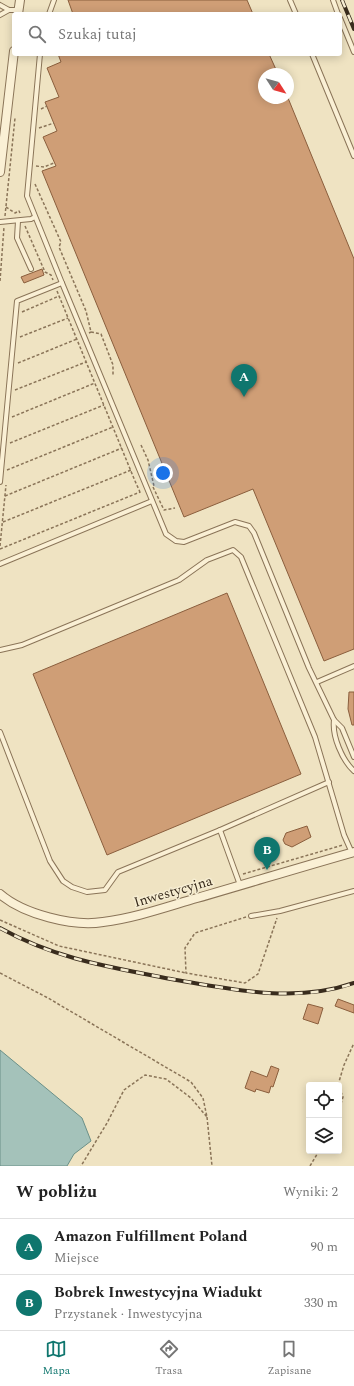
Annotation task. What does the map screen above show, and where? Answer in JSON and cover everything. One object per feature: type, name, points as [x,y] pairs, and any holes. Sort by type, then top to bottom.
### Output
[{"type":"street","points":[[18,12],[20,0]]},
{"type":"street","points":[[0,172],[13,56]]},
{"type":"street","name":"Inwestycyjna","points":[[0,894],[20,906],[51,917],[80,922],[102,923],[147,912],[353,852]]},
{"type":"lane","points":[[49,12],[54,0]]},
{"type":"lane","points":[[290,0],[295,12]]},
{"type":"lane","points":[[332,0],[337,12]]},
{"type":"lane","points":[[0,5],[9,10],[18,12]]},
{"type":"lane","points":[[0,15],[9,10]]},
{"type":"lane","points":[[342,23],[354,52]]},
{"type":"lane","points":[[40,56],[27,196],[166,534],[176,541],[184,542],[236,522],[249,526],[254,533],[309,668],[334,720],[342,728],[354,757]]},
{"type":"lane","points":[[313,56],[354,156]]},
{"type":"lane","points":[[2,222],[18,221],[35,217]]},
{"type":"lane","points":[[18,221],[17,238],[31,269]]},
{"type":"lane","points":[[0,482],[18,302],[62,283]]},
{"type":"lane","points":[[0,564],[152,501]]},
{"type":"lane","points":[[0,650],[22,645],[179,580],[207,560],[233,550],[241,557],[315,737],[348,844],[353,852]]},
{"type":"lane","points":[[317,682],[354,666]]},
{"type":"lane","points":[[334,720],[334,731],[346,763],[354,771]]},
{"type":"lane","points":[[0,732],[50,861],[63,881],[72,887],[87,892],[105,890],[118,872],[220,830],[329,782]]},
{"type":"lane","points":[[220,830],[240,885]]},
{"type":"lane","points":[[251,916],[280,911],[354,891]]},
{"type":"path","points":[[0,281],[2,222],[6,208],[16,116]]},
{"type":"path","points":[[39,128],[54,123]]},
{"type":"path","points":[[36,166],[44,167],[54,163]]},
{"type":"path","points":[[6,208],[15,213]]},
{"type":"path","points":[[22,311],[59,296]]},
{"type":"path","points":[[20,337],[68,318]]},
{"type":"path","points":[[91,332],[101,334],[113,365],[113,376]]},
{"type":"path","points":[[15,390],[86,362]]},
{"type":"path","points":[[12,417],[95,383]]},
{"type":"path","points":[[10,444],[104,405]]},
{"type":"path","points":[[7,470],[113,427]]},
{"type":"path","points":[[141,445],[148,460],[154,486]]},
{"type":"path","points":[[5,496],[122,448]]},
{"type":"path","points":[[2,523],[131,470]]},
{"type":"path","points":[[0,549],[140,492]]},
{"type":"path","points":[[237,875],[348,844]]},
{"type":"path","points":[[0,920],[58,946],[186,973],[245,983],[258,974],[280,911]]},
{"type":"path","points":[[186,973],[185,948],[195,933],[251,916]]},
{"type":"path","points":[[0,973],[48,998],[191,1082],[203,1098],[207,1117],[212,1166]]},
{"type":"path","points":[[340,1082],[344,1065],[354,1043]]},
{"type":"path","points":[[81,1166],[107,1123],[124,1090],[146,1075],[166,1079],[191,1098],[207,1117]]},
{"type":"path","points":[[310,1166],[317,1154]]},
{"type":"water","points":[[0,1050],[82,1118],[91,1141],[74,1154],[67,1166],[0,1166]]},
{"type":"building","points":[[68,0],[247,0],[252,12],[72,12]]},
{"type":"building","points":[[59,56],[270,56],[275,68],[258,68],[258,104],[290,104],[354,259],[354,649],[324,661],[253,489],[184,517],[42,171],[56,166],[43,137],[57,131],[45,102],[59,97],[47,68],[61,62]]},
{"type":"building","points":[[42,269],[44,275],[24,283],[21,277]]},
{"type":"building","points":[[227,593],[301,774],[107,855],[33,674]]},
{"type":"building","points":[[349,692],[354,692],[354,725],[352,725],[348,709]]},
{"type":"building","points":[[307,826],[311,837],[292,847],[285,844],[283,840],[286,833]]},
{"type":"building","points":[[338,999],[354,1005],[354,1013],[335,1006]]},
{"type":"building","points":[[308,1004],[323,1008],[318,1024],[303,1019]]},
{"type":"building","points":[[271,1066],[279,1069],[273,1087],[271,1086],[269,1093],[256,1089],[255,1092],[245,1088],[251,1071],[267,1077]]},
{"type":"railway","points":[[342,0],[354,29]]},
{"type":"railway","points":[[0,928],[21,939],[62,955],[83,961],[216,987],[262,993],[286,994],[309,993],[354,983]]},
{"type":"place","name":"Amazon Fulfillment Poland","points":[[244,397]]},
{"type":"place","name":"Bobrek Inwestycyjna Wiadukt","points":[[267,870]]}]
